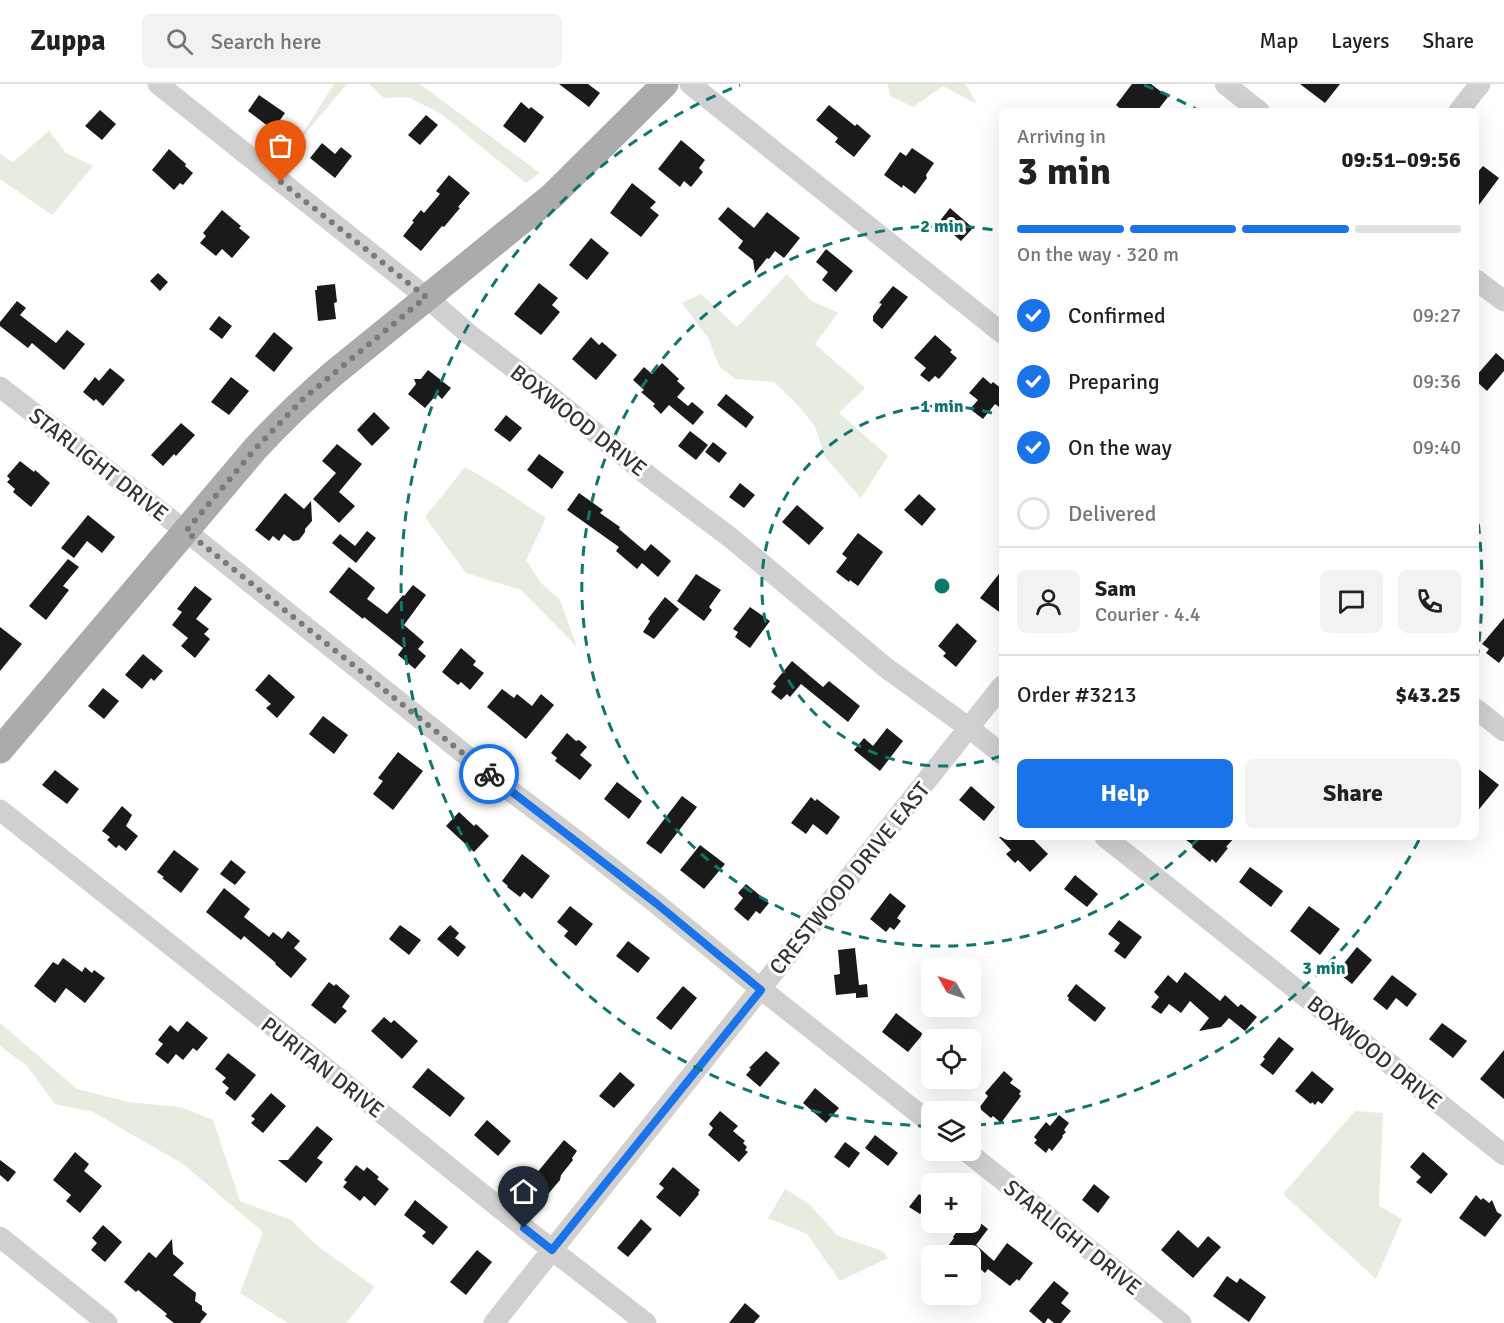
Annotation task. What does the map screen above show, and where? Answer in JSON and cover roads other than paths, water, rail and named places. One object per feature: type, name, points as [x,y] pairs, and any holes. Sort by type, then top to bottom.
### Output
[{"type":"main road","points":[[0,750],[255,449],[297,406],[426,297],[551,197],[665,84]]},
{"type":"street","name":"BOXWOOD DRIVE","points":[[158,84],[426,297],[470,335],[731,538],[885,667],[999,752]]},
{"type":"street","points":[[690,84],[999,331]]},
{"type":"street","points":[[1225,84],[1255,108]]},
{"type":"street","points":[[1461,108],[1480,84]]},
{"type":"street","points":[[1479,282],[1504,301]]},
{"type":"street","name":"STARLIGHT DRIVE","points":[[0,387],[186,531],[921,1115]]},
{"type":"street","name":"CRESTWOOD DRIVE EAST","points":[[494,1323],[999,690]]},
{"type":"street","points":[[1479,711],[1504,731]]},
{"type":"street","name":"PURITAN DRIVE","points":[[0,810],[646,1323]]},
{"type":"street","name":"BOXWOOD DRIVE","points":[[1109,840],[1504,1155]]},
{"type":"street","name":"STARLIGHT DRIVE","points":[[979,1161],[1181,1323]]},
{"type":"street","points":[[0,1237],[106,1323]]}]
